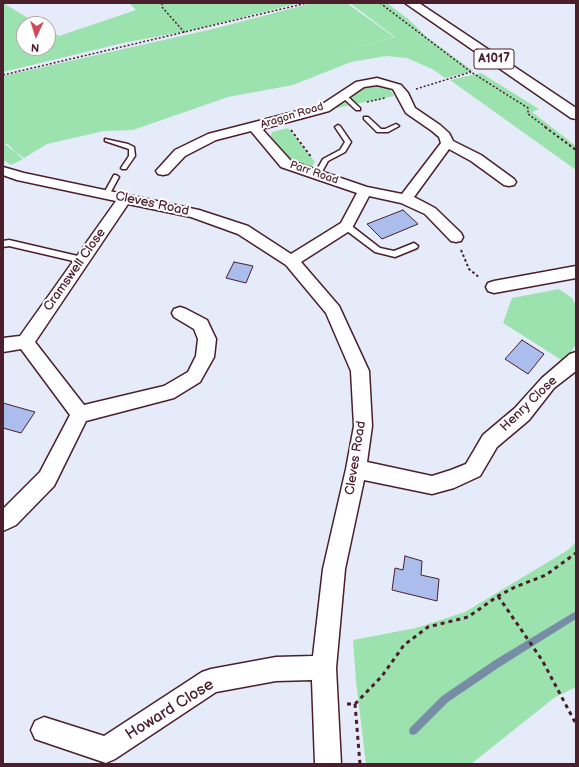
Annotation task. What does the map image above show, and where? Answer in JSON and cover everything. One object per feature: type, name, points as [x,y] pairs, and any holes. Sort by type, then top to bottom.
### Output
[{"type":"main road","name":"A1017","points":[[411,3],[576,115]]},
{"type":"street","name":"Aragon Road","points":[[163,170],[180,153],[212,137],[254,128],[325,108],[360,84],[377,81],[398,87],[402,93]]},
{"type":"street","points":[[402,93],[410,110],[445,136],[447,143],[476,158],[509,182]]},
{"type":"street","name":"Parr Road","points":[[254,128],[286,164],[365,191],[405,199],[430,211],[456,237]]},
{"type":"street","points":[[405,199],[447,143]]},
{"type":"street","name":"Cleves Road","points":[[3,171],[22,177],[194,213],[244,230],[291,261],[333,310],[360,371],[363,426],[356,469],[334,569],[324,668],[327,704],[328,764]]},
{"type":"street","points":[[291,261],[346,226],[365,191]]},
{"type":"street","name":"Cramswell Close","points":[[24,342],[125,198]]},
{"type":"street","points":[[494,287],[573,277]]},
{"type":"street","points":[[3,520],[9,518],[47,479],[80,414],[168,393],[194,377],[205,357],[207,339],[201,325],[180,313]]},
{"type":"street","points":[[3,345],[24,342],[80,414]]},
{"type":"street","name":"Henry Close","points":[[356,469],[432,485],[454,479],[473,470],[490,441],[522,414],[548,383],[576,360]]},
{"type":"street","name":"Howard Close","points":[[44,730],[106,757],[211,681],[276,669],[324,668]]},
{"type":"lane","points":[[343,95],[358,109]]},
{"type":"lane","points":[[366,118],[379,131],[386,131],[396,126]]},
{"type":"lane","points":[[317,174],[325,160],[343,151],[348,142],[338,127]]},
{"type":"lane","points":[[107,140],[132,148],[132,156],[124,168]]},
{"type":"lane","points":[[106,195],[116,177]]},
{"type":"lane","points":[[346,226],[378,250],[395,254],[414,246]]},
{"type":"lane","points":[[3,244],[9,243],[82,260]]},
{"type":"path","points":[[162,3],[162,7],[185,33]]},
{"type":"path","points":[[3,75],[307,3]]},
{"type":"path","points":[[380,3],[471,72],[528,108],[528,114],[576,150]]},
{"type":"path","points":[[402,93],[471,72]]},
{"type":"path","points":[[456,237],[462,256],[469,269],[494,287]]},
{"type":"path","points":[[327,704],[355,704],[382,676],[404,645],[428,627],[468,616],[498,596],[515,587],[546,575],[576,553]]},
{"type":"path","points":[[498,596],[542,660],[576,724]]},
{"type":"path","points":[[355,704],[360,764]]},
{"type":"green space","points":[[3,3],[25,16],[16,16],[16,56],[56,56],[56,34],[59,36],[136,10],[129,3],[299,3],[192,30],[123,43],[3,72]]},
{"type":"green space","points":[[312,3],[347,3],[394,37],[333,54],[395,37],[350,3],[387,3],[408,19],[428,38],[473,71],[445,78],[434,70],[407,58],[386,56],[351,62],[293,85],[228,97],[133,130],[104,131],[47,144],[24,158],[15,152],[8,144],[5,144],[23,159],[11,165],[3,160],[3,76],[217,28]]},
{"type":"green space","points":[[481,73],[539,109],[532,112],[576,146],[576,170],[450,80]]},
{"type":"green space","points":[[369,85],[386,86],[390,89],[394,96],[332,109],[363,87]]},
{"type":"green space","points":[[288,128],[315,162],[309,170],[289,162],[271,136],[272,132]]},
{"type":"green space","points":[[559,289],[572,298],[576,306],[576,344],[570,354],[563,361],[503,323],[512,298]]},
{"type":"green space","points":[[576,542],[576,687],[554,698],[471,764],[366,764],[356,681],[353,640],[416,628],[465,612],[568,550]]},
{"type":"building","points":[[403,210],[418,224],[382,239],[367,224]]},
{"type":"building","points":[[234,262],[253,266],[246,283],[226,278]]},
{"type":"building","points":[[522,340],[544,354],[528,374],[505,359]]},
{"type":"building","points":[[3,403],[35,412],[21,433],[3,428]]},
{"type":"building","points":[[405,556],[422,561],[421,575],[439,579],[437,601],[392,590],[395,568],[403,570]]},
{"type":"waterway","points":[[413,731],[445,699],[498,663],[576,615]]}]
